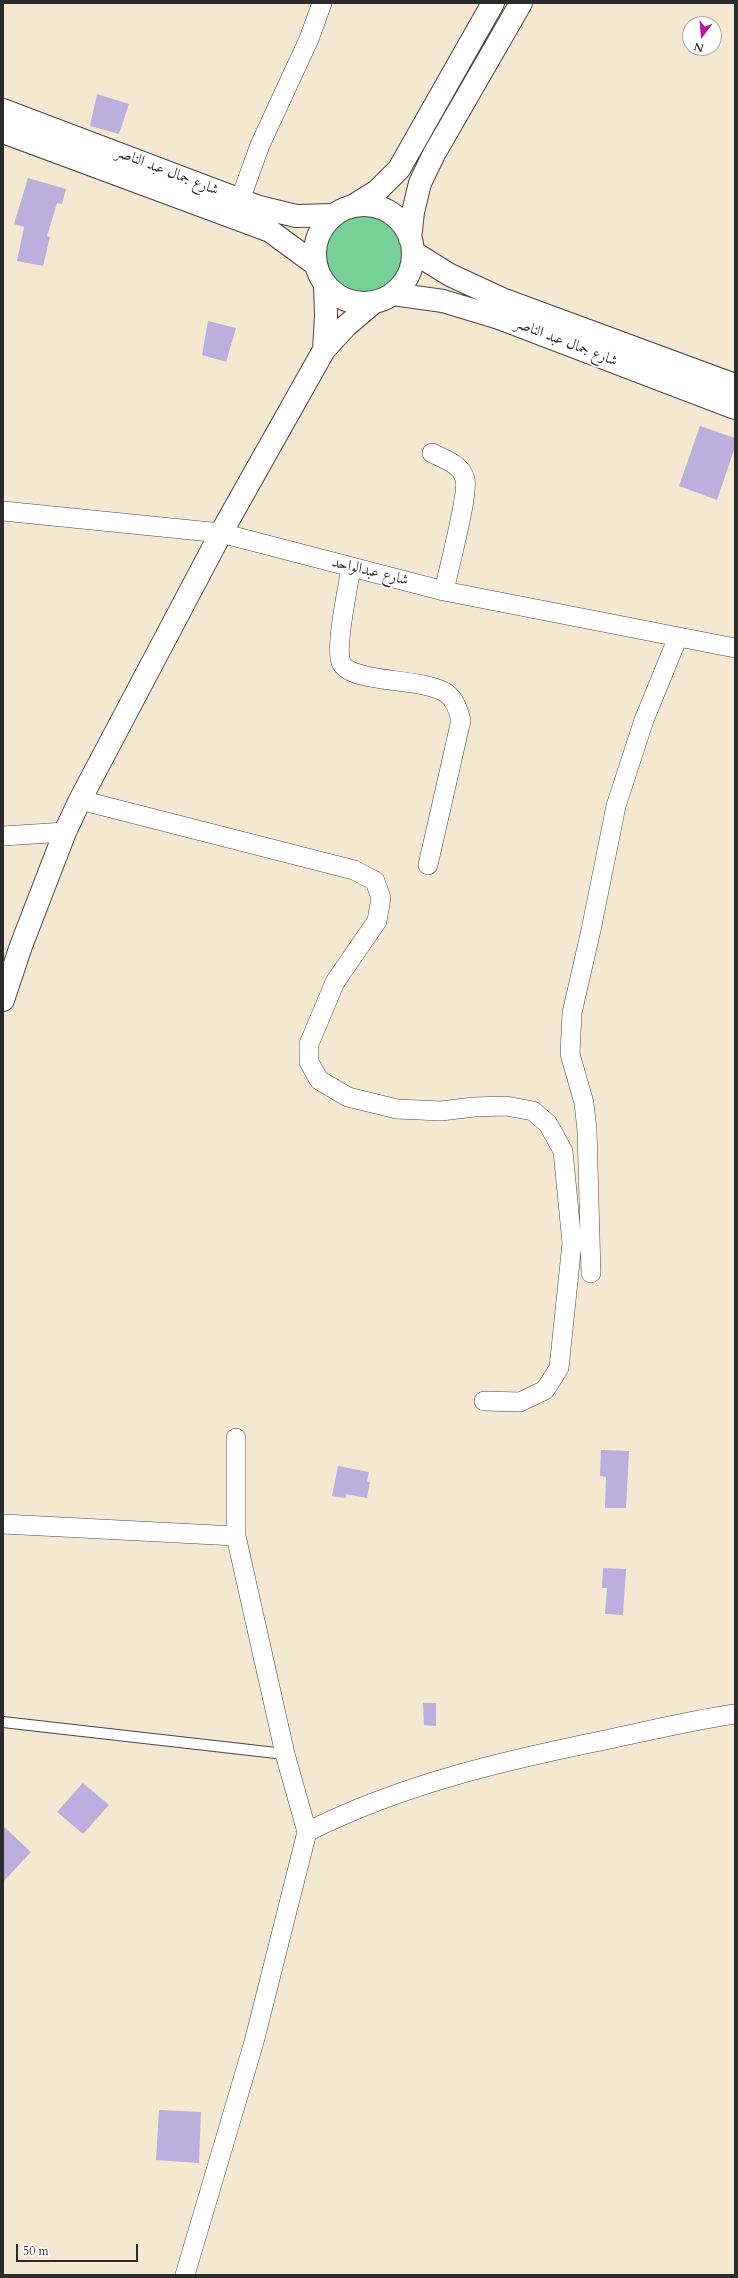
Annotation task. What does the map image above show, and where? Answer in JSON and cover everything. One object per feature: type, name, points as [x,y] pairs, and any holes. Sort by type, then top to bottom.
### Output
[{"type":"main road","points":[[324,350],[326,316],[325,285],[315,264],[315,246],[320,234],[344,211],[377,191],[399,169],[493,3]]},
{"type":"main road","points":[[3,1000],[21,946],[65,832],[80,800],[221,533],[324,350],[346,326],[373,303],[393,294],[404,283],[411,268],[413,212],[424,176],[434,154],[520,3]]},
{"type":"main road","name":"شارع جمال عبد الناصر","points":[[3,110],[240,200],[296,216],[344,211]]},
{"type":"main road","name":"شارع جمال عبد الناصر","points":[[3,132],[270,231],[315,264]]},
{"type":"main road","points":[[344,211],[371,206],[388,212],[402,223],[412,246]]},
{"type":"main road","name":"شارع جمال عبد الناصر","points":[[412,246],[450,275],[502,299],[735,385]]},
{"type":"main road","points":[[325,285],[344,298],[355,303],[373,303]]},
{"type":"main road","name":"شارع جمال عبد الناصر","points":[[393,294],[443,301],[499,318],[735,408]]},
{"type":"street","points":[[240,200],[260,145],[309,38],[322,3]]},
{"type":"street","points":[[432,453],[455,464],[465,478],[464,496],[444,591]]},
{"type":"street","name":"شارع عبدالواحد","points":[[3,511],[221,533],[444,591],[735,648]]},
{"type":"street","points":[[351,568],[340,646],[340,662],[345,669],[363,677],[430,686],[447,694],[457,706],[461,720],[428,865]]},
{"type":"street","points":[[591,1273],[587,1130],[584,1103],[570,1054],[572,1012],[616,806],[644,720],[678,637]]},
{"type":"street","points":[[80,800],[354,870],[375,881],[381,898],[376,921],[335,982],[309,1044],[309,1062],[319,1080],[348,1097],[397,1109],[441,1111],[474,1106],[506,1106],[533,1111],[548,1124],[563,1151],[572,1243],[559,1368],[545,1390],[520,1402],[484,1401]]},
{"type":"street","points":[[3,836],[65,832]]},
{"type":"street","points":[[185,2275],[254,2042],[307,1832],[285,1754],[236,1536],[236,1438]]},
{"type":"street","points":[[3,1524],[236,1536]]},
{"type":"street","points":[[307,1832],[350,1811],[406,1790],[488,1766],[646,1730],[735,1714]]},
{"type":"lane","points":[[3,1722],[285,1754]]},
{"type":"green space","points":[[364,212],[380,215],[394,224],[403,238],[406,254],[403,270],[394,284],[380,293],[364,296],[348,293],[334,284],[325,270],[322,254],[325,238],[334,224],[348,215]]},
{"type":"building","points":[[97,94],[129,104],[119,134],[90,126]]},
{"type":"building","points":[[28,178],[66,189],[62,204],[57,203],[47,236],[50,237],[43,266],[17,261],[24,227],[14,224]]},
{"type":"building","points":[[208,321],[236,328],[226,362],[202,355]]},
{"type":"building","points":[[700,426],[735,438],[735,447],[717,500],[679,486]]},
{"type":"building","points":[[601,1450],[629,1451],[626,1508],[605,1508],[606,1477],[600,1476]]},
{"type":"building","points":[[338,1466],[369,1472],[367,1482],[370,1482],[367,1498],[346,1494],[346,1498],[332,1496]]},
{"type":"building","points":[[603,1568],[626,1569],[623,1615],[605,1614],[607,1588],[602,1588]]},
{"type":"building","points":[[423,1703],[436,1703],[436,1726],[424,1725]]},
{"type":"building","points":[[83,1783],[109,1805],[83,1834],[57,1812]]},
{"type":"building","points":[[3,1826],[31,1852],[3,1882]]},
{"type":"building","points":[[159,2110],[201,2112],[199,2163],[156,2160]]}]
